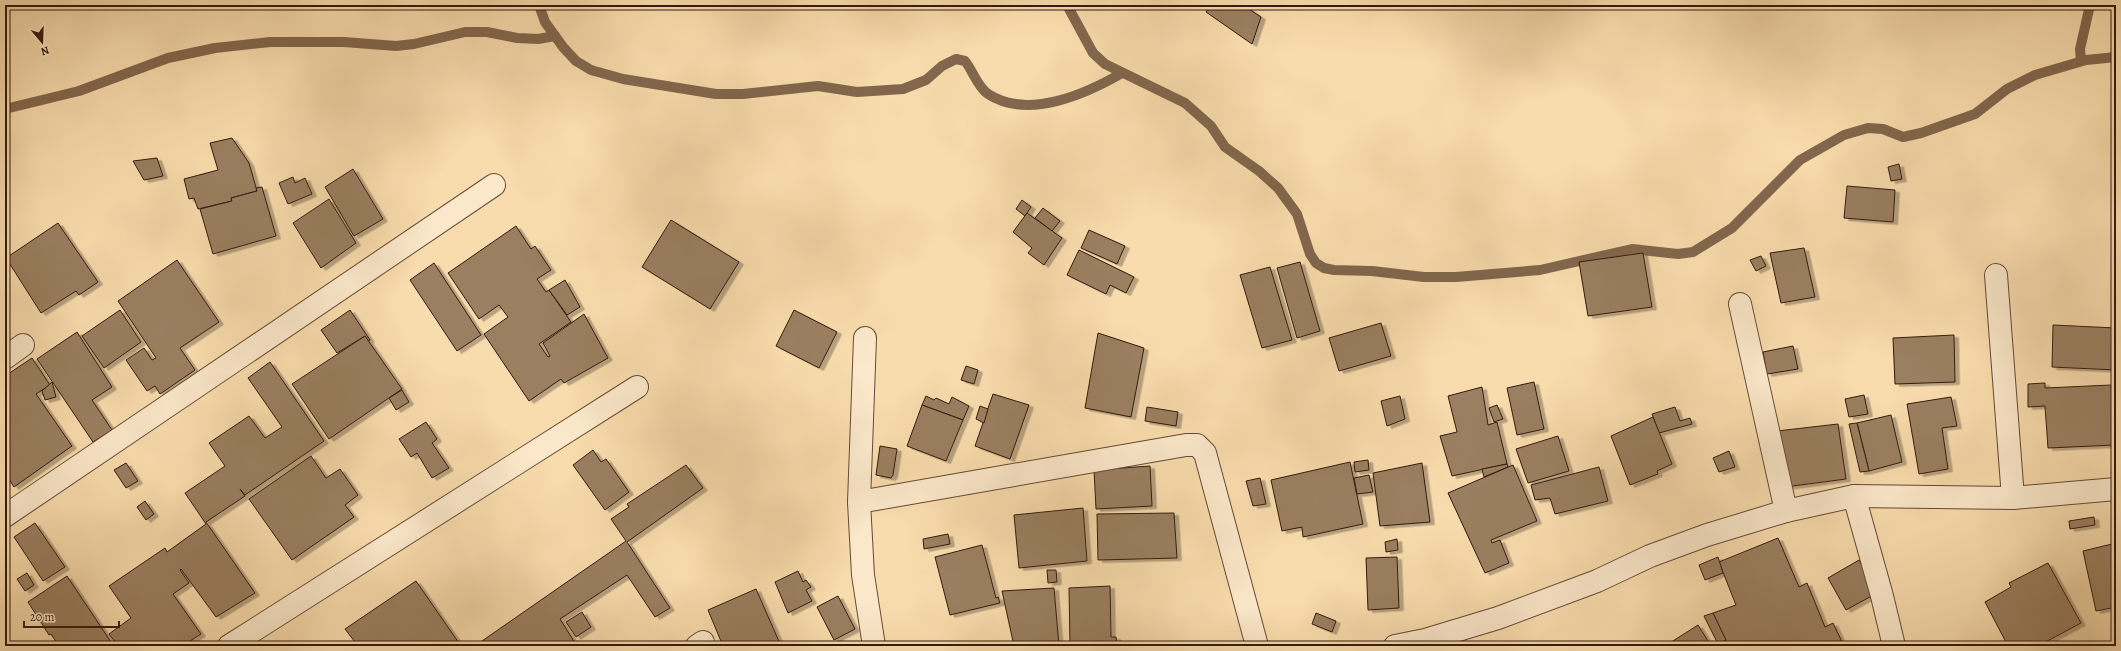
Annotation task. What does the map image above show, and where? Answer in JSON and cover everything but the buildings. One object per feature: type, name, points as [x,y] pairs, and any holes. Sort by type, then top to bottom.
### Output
[{"type":"street","points":[[5,516],[494,185]]},
{"type":"street","points":[[1996,275],[2013,498]]},
{"type":"street","points":[[1740,304],[1786,511]]},
{"type":"street","points":[[865,338],[859,502],[863,575],[874,646]]},
{"type":"street","points":[[5,358],[23,345]]},
{"type":"street","points":[[229,646],[637,387]]},
{"type":"street","points":[[859,502],[1186,445],[1197,445],[1205,453],[1257,646]]},
{"type":"street","points":[[1395,646],[1425,640],[1498,618],[1597,581],[1650,556],[1707,535],[1786,511],[1854,496],[2013,498],[2116,489]]},
{"type":"street","points":[[1854,496],[1882,596],[1894,646]]},
{"type":"waterway","points":[[539,5],[545,22],[563,47],[576,61],[591,70],[623,79],[716,94],[743,94],[818,86],[857,92],[903,89],[926,80],[942,66],[956,59],[965,61],[978,83],[988,94],[1004,101],[1021,105],[1056,101],[1074,96],[1092,89],[1122,73]]},
{"type":"waterway","points":[[1067,5],[1093,53],[1105,64],[1185,103],[1211,126],[1225,147],[1259,171],[1278,188],[1297,214],[1310,254],[1316,263],[1324,268],[1334,270],[1372,271],[1424,277],[1456,277],[1540,270],[1632,249],[1678,254],[1693,252],[1732,228],[1800,160],[1844,135],[1868,128],[1883,129],[1903,137],[1921,133],[1975,114],[2007,89],[2035,75],[2086,60],[2116,57]]},
{"type":"waterway","points":[[2081,61],[2080,49],[2090,5]]},
{"type":"waterway","points":[[5,109],[79,91],[168,58],[215,48],[270,42],[344,42],[396,46],[414,44],[465,32],[487,32],[517,38],[538,39],[555,36]]}]
